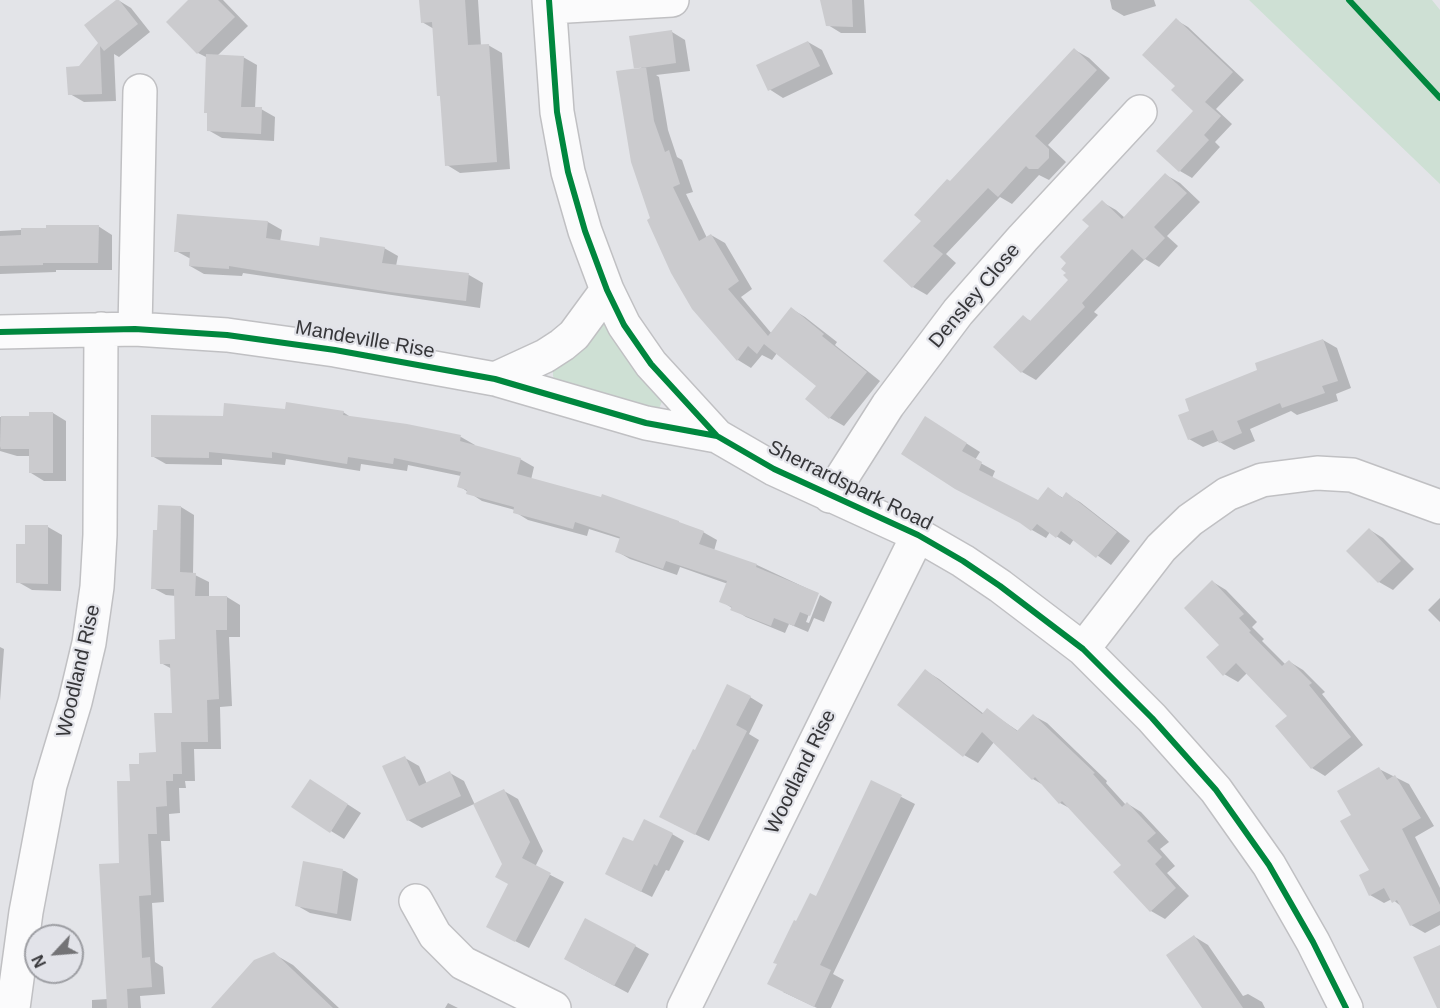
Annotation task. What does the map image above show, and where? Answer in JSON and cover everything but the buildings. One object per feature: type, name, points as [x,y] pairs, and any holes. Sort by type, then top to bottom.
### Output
[{"type":"street","name":"Sherrardspark Road","points":[[672,0],[549,4],[557,112],[568,172],[585,231],[624,325],[651,364],[717,436],[774,469],[918,535],[963,561],[1083,649],[1152,718],[1216,790],[1269,865],[1313,942],[1346,1008]]},
{"type":"street","points":[[135,329],[140,91]]},
{"type":"street","name":"Densley Close","points":[[830,496],[888,405],[958,312],[1140,112]]},
{"type":"street","points":[[495,379],[545,356],[562,345],[574,335],[608,290]]},
{"type":"street","name":"Mandeville Rise","points":[[0,332],[135,329],[227,335],[335,350],[495,379],[646,423],[717,436]]},
{"type":"street","name":"Woodland Rise","points":[[13,1008],[26,912],[50,785],[75,702],[89,643],[97,587],[100,535],[101,330]]},
{"type":"street","points":[[1083,649],[1161,548],[1190,520],[1227,494],[1254,483],[1317,473],[1352,475],[1440,507]]},
{"type":"street","name":"Woodland Rise","points":[[684,1008],[918,535]]},
{"type":"street","points":[[416,901],[435,935],[463,963],[554,1008]]},
{"type":"green space","points":[[1249,0],[1432,0],[1440,10],[1440,184]]},
{"type":"green space","points":[[598,325],[606,325],[660,392],[662,401],[659,409],[654,413],[558,386],[553,376],[553,367]]},
{"type":"cycle path","points":[[549,0],[557,112],[568,172],[585,231],[607,290],[624,325],[651,364],[717,436],[774,469],[918,535],[963,561],[1083,649],[1152,718],[1216,790],[1269,865],[1313,942],[1346,1008]]},
{"type":"cycle path","points":[[1349,0],[1440,98]]},
{"type":"cycle path","points":[[0,332],[135,329],[227,335],[335,350],[495,379],[646,423],[717,436]]}]
